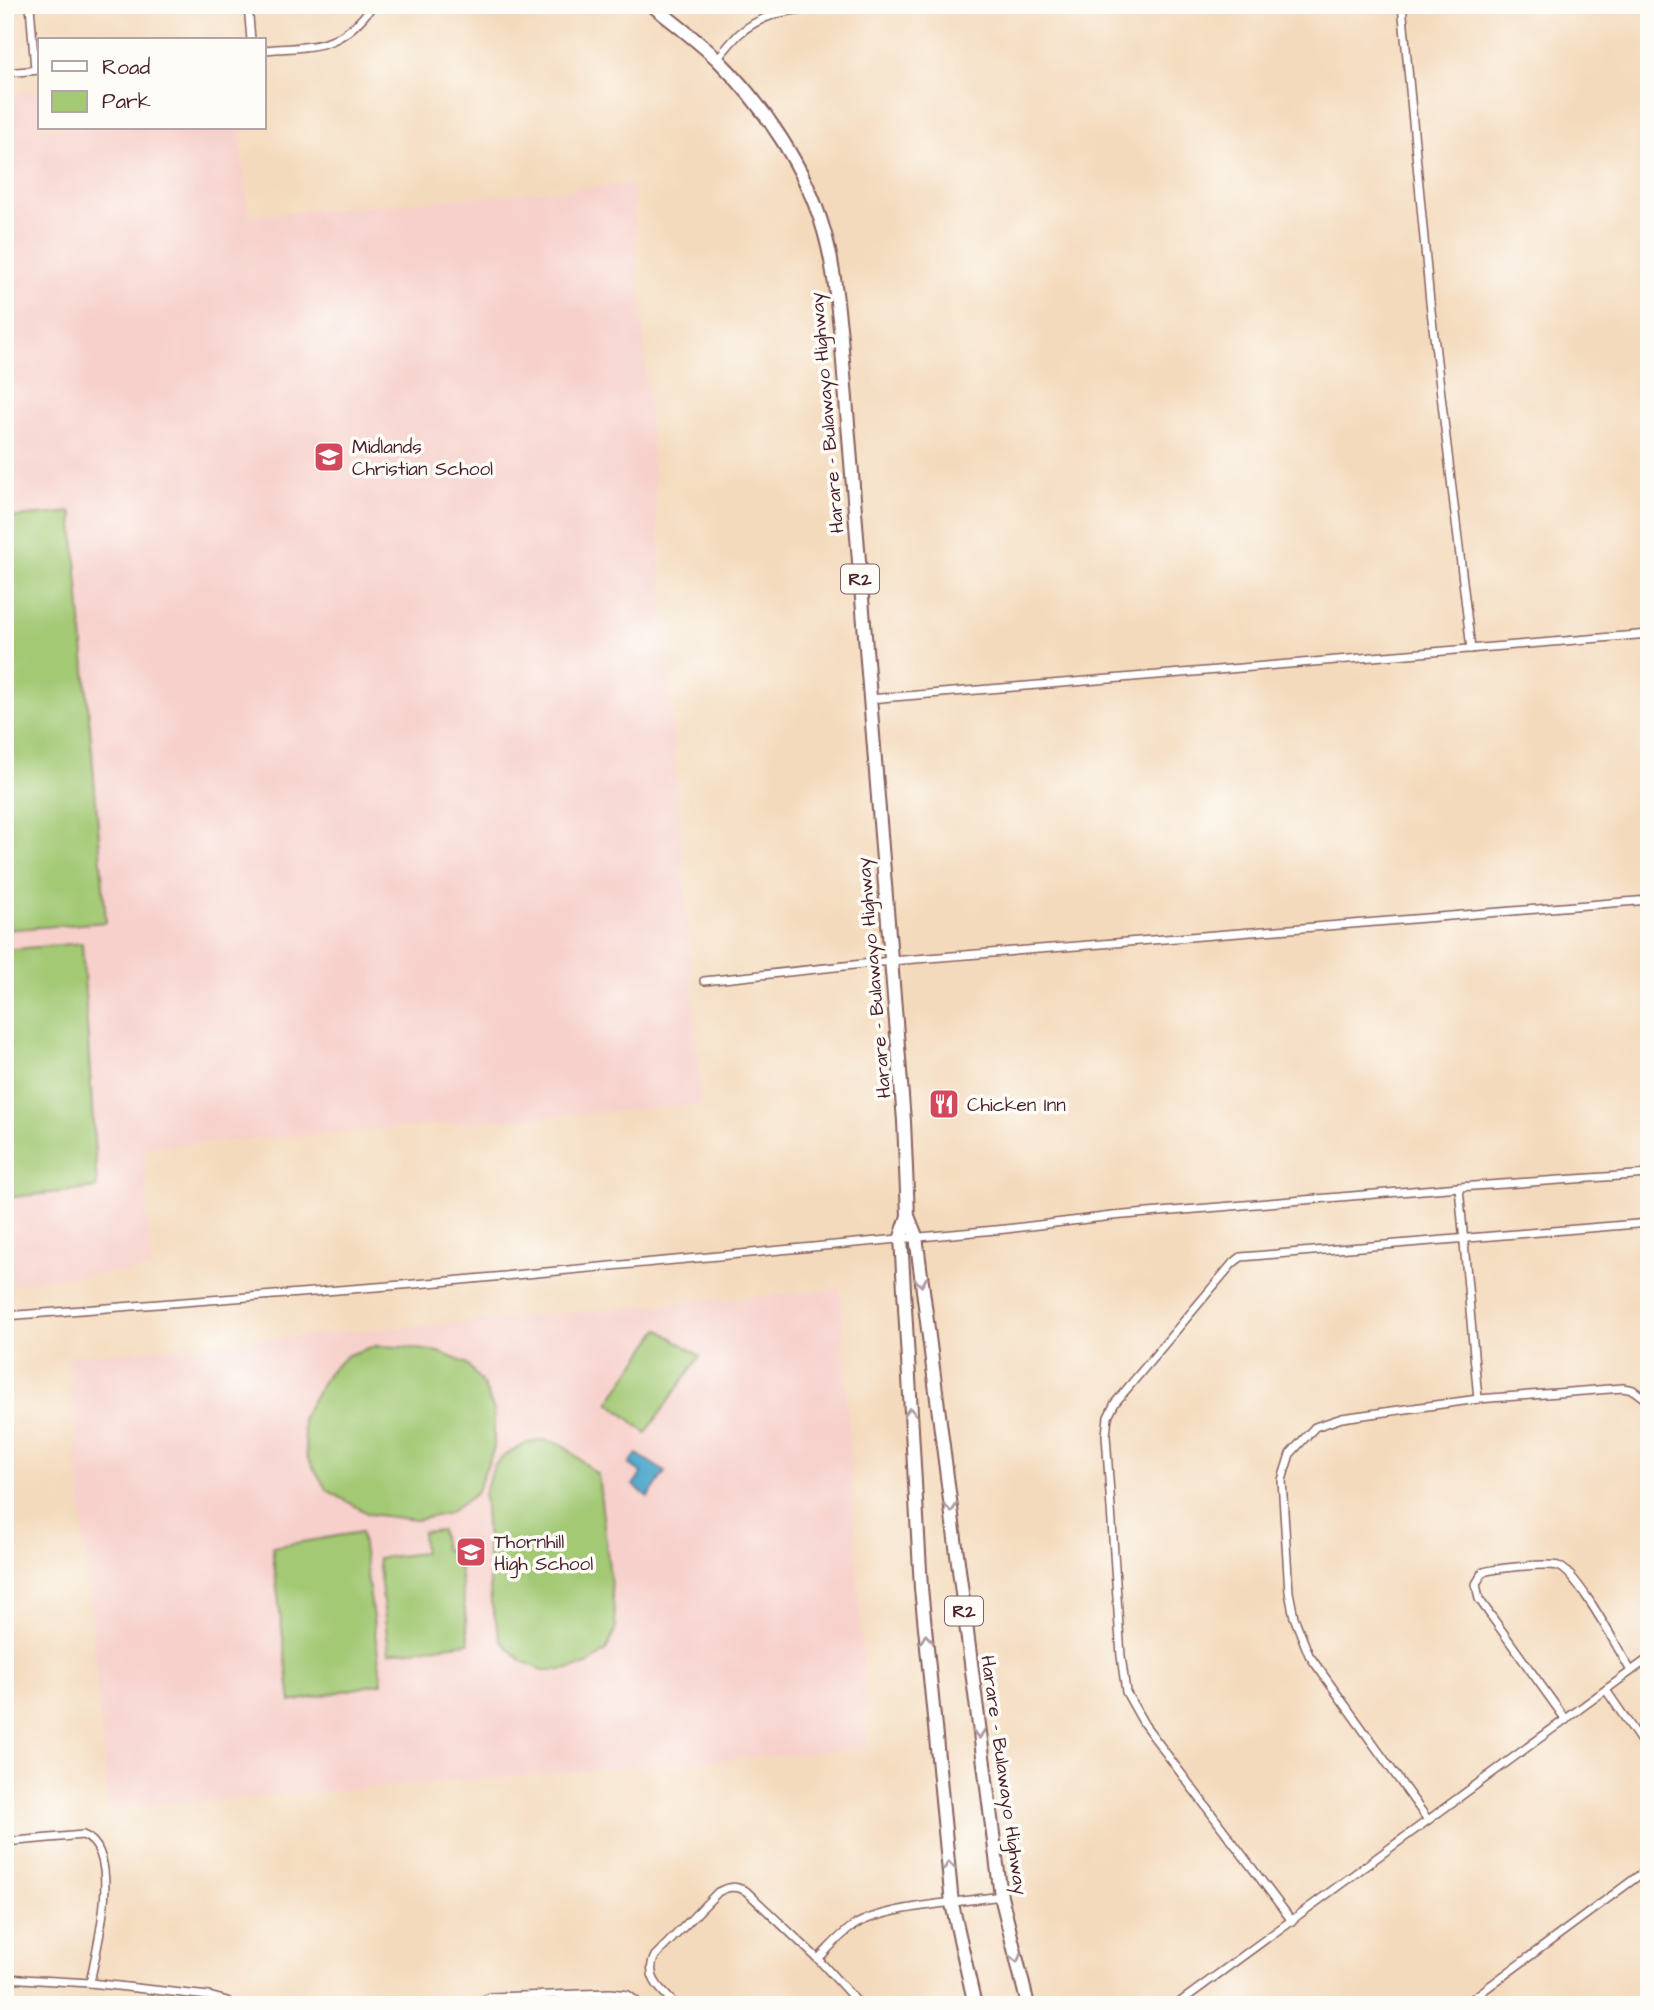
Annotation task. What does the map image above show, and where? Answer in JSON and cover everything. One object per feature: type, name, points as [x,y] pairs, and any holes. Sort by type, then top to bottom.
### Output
[{"type":"highway","name":"Harare - Bulawayo Highway","points":[[652,5],[717,60],[760,108],[807,187],[824,231],[841,337],[904,1121],[908,1216],[916,1236],[1001,1896],[1028,2005]]},
{"type":"highway","name":"Harare - Bulawayo Highway","points":[[908,1216],[901,1237],[921,1587],[953,1903],[975,2005]]},
{"type":"street","points":[[5,73],[38,70],[30,5]]},
{"type":"street","points":[[248,5],[251,38]]},
{"type":"street","points":[[266,50],[318,46],[332,42],[360,22],[373,5]]},
{"type":"street","points":[[717,60],[739,35],[758,21],[778,12],[851,5]]},
{"type":"street","points":[[1402,5],[1430,302],[1471,649]]},
{"type":"street","points":[[869,699],[1649,634]]},
{"type":"street","points":[[704,981],[891,961],[1649,900]]},
{"type":"street","points":[[5,1315],[426,1283],[1112,1216],[1649,1174]]},
{"type":"street","points":[[1459,1187],[1478,1399]]},
{"type":"street","points":[[1292,1921],[1144,1724],[1126,1692],[1121,1656],[1106,1434],[1108,1417],[1115,1403],[1232,1264],[1241,1257],[1649,1223]]},
{"type":"street","points":[[1428,1820],[1309,1655],[1301,1638],[1289,1592],[1282,1480],[1290,1454],[1315,1427],[1342,1418],[1478,1399],[1623,1388],[1633,1390],[1649,1402]]},
{"type":"street","points":[[1566,1720],[1479,1599],[1476,1584],[1483,1572],[1547,1566],[1559,1566],[1566,1570],[1582,1590],[1631,1671]]},
{"type":"street","points":[[1176,2005],[1649,1658]]},
{"type":"street","points":[[1606,1690],[1649,1754]]},
{"type":"street","points":[[5,1842],[83,1835],[97,1845],[103,1870],[104,1901],[90,1983]]},
{"type":"street","points":[[1464,2005],[1649,1868]]},
{"type":"street","points":[[676,2005],[656,1984],[650,1965],[654,1956],[718,1892],[727,1887],[746,1891],[818,1959],[860,2005]]},
{"type":"street","points":[[818,1959],[846,1931],[866,1920],[915,1907],[1001,1896]]},
{"type":"street","points":[[5,1978],[90,1983],[209,1996],[234,2005]]},
{"type":"street","points":[[471,2005],[491,1997],[610,1993],[628,1996],[641,2005]]},
{"type":"shaded area","name":"Midlands Christian School","points":[[38,90],[38,130],[240,130],[249,216],[632,184],[701,1105],[144,1147],[151,1269],[5,1285],[5,93]]},
{"type":"shaded area","name":"Thornhill High School","points":[[840,1289],[868,1748],[108,1809],[68,1356]]},
{"type":"green space","points":[[72,512],[106,922],[5,930],[5,518]]},
{"type":"green space","points":[[82,943],[97,1188],[5,1198],[5,950]]},
{"type":"green space","points":[[659,1329],[700,1356],[646,1433],[609,1402]]},
{"type":"green space","points":[[375,1346],[438,1352],[466,1363],[483,1384],[494,1411],[494,1448],[476,1493],[449,1513],[416,1520],[369,1514],[327,1490],[307,1457],[302,1418],[328,1373],[348,1355]]},
{"type":"green space","points":[[545,1440],[563,1445],[598,1475],[616,1628],[606,1651],[587,1665],[564,1670],[542,1670],[522,1661],[501,1641],[491,1602],[484,1493],[494,1466],[505,1455],[527,1443]]},
{"type":"green space","points":[[441,1530],[444,1550],[457,1548],[469,1643],[389,1653],[378,1558],[424,1553],[422,1532]]},
{"type":"green space","points":[[361,1532],[382,1683],[291,1702],[272,1547]]},
{"type":"water","points":[[637,1454],[665,1472],[648,1497],[633,1485],[642,1473],[629,1464]]},
{"type":"place","name":"Midlands Christian School","points":[[329,457]]},
{"type":"place","name":"Chicken Inn","points":[[944,1104]]},
{"type":"place","name":"Thornhill High School","points":[[471,1552]]}]
